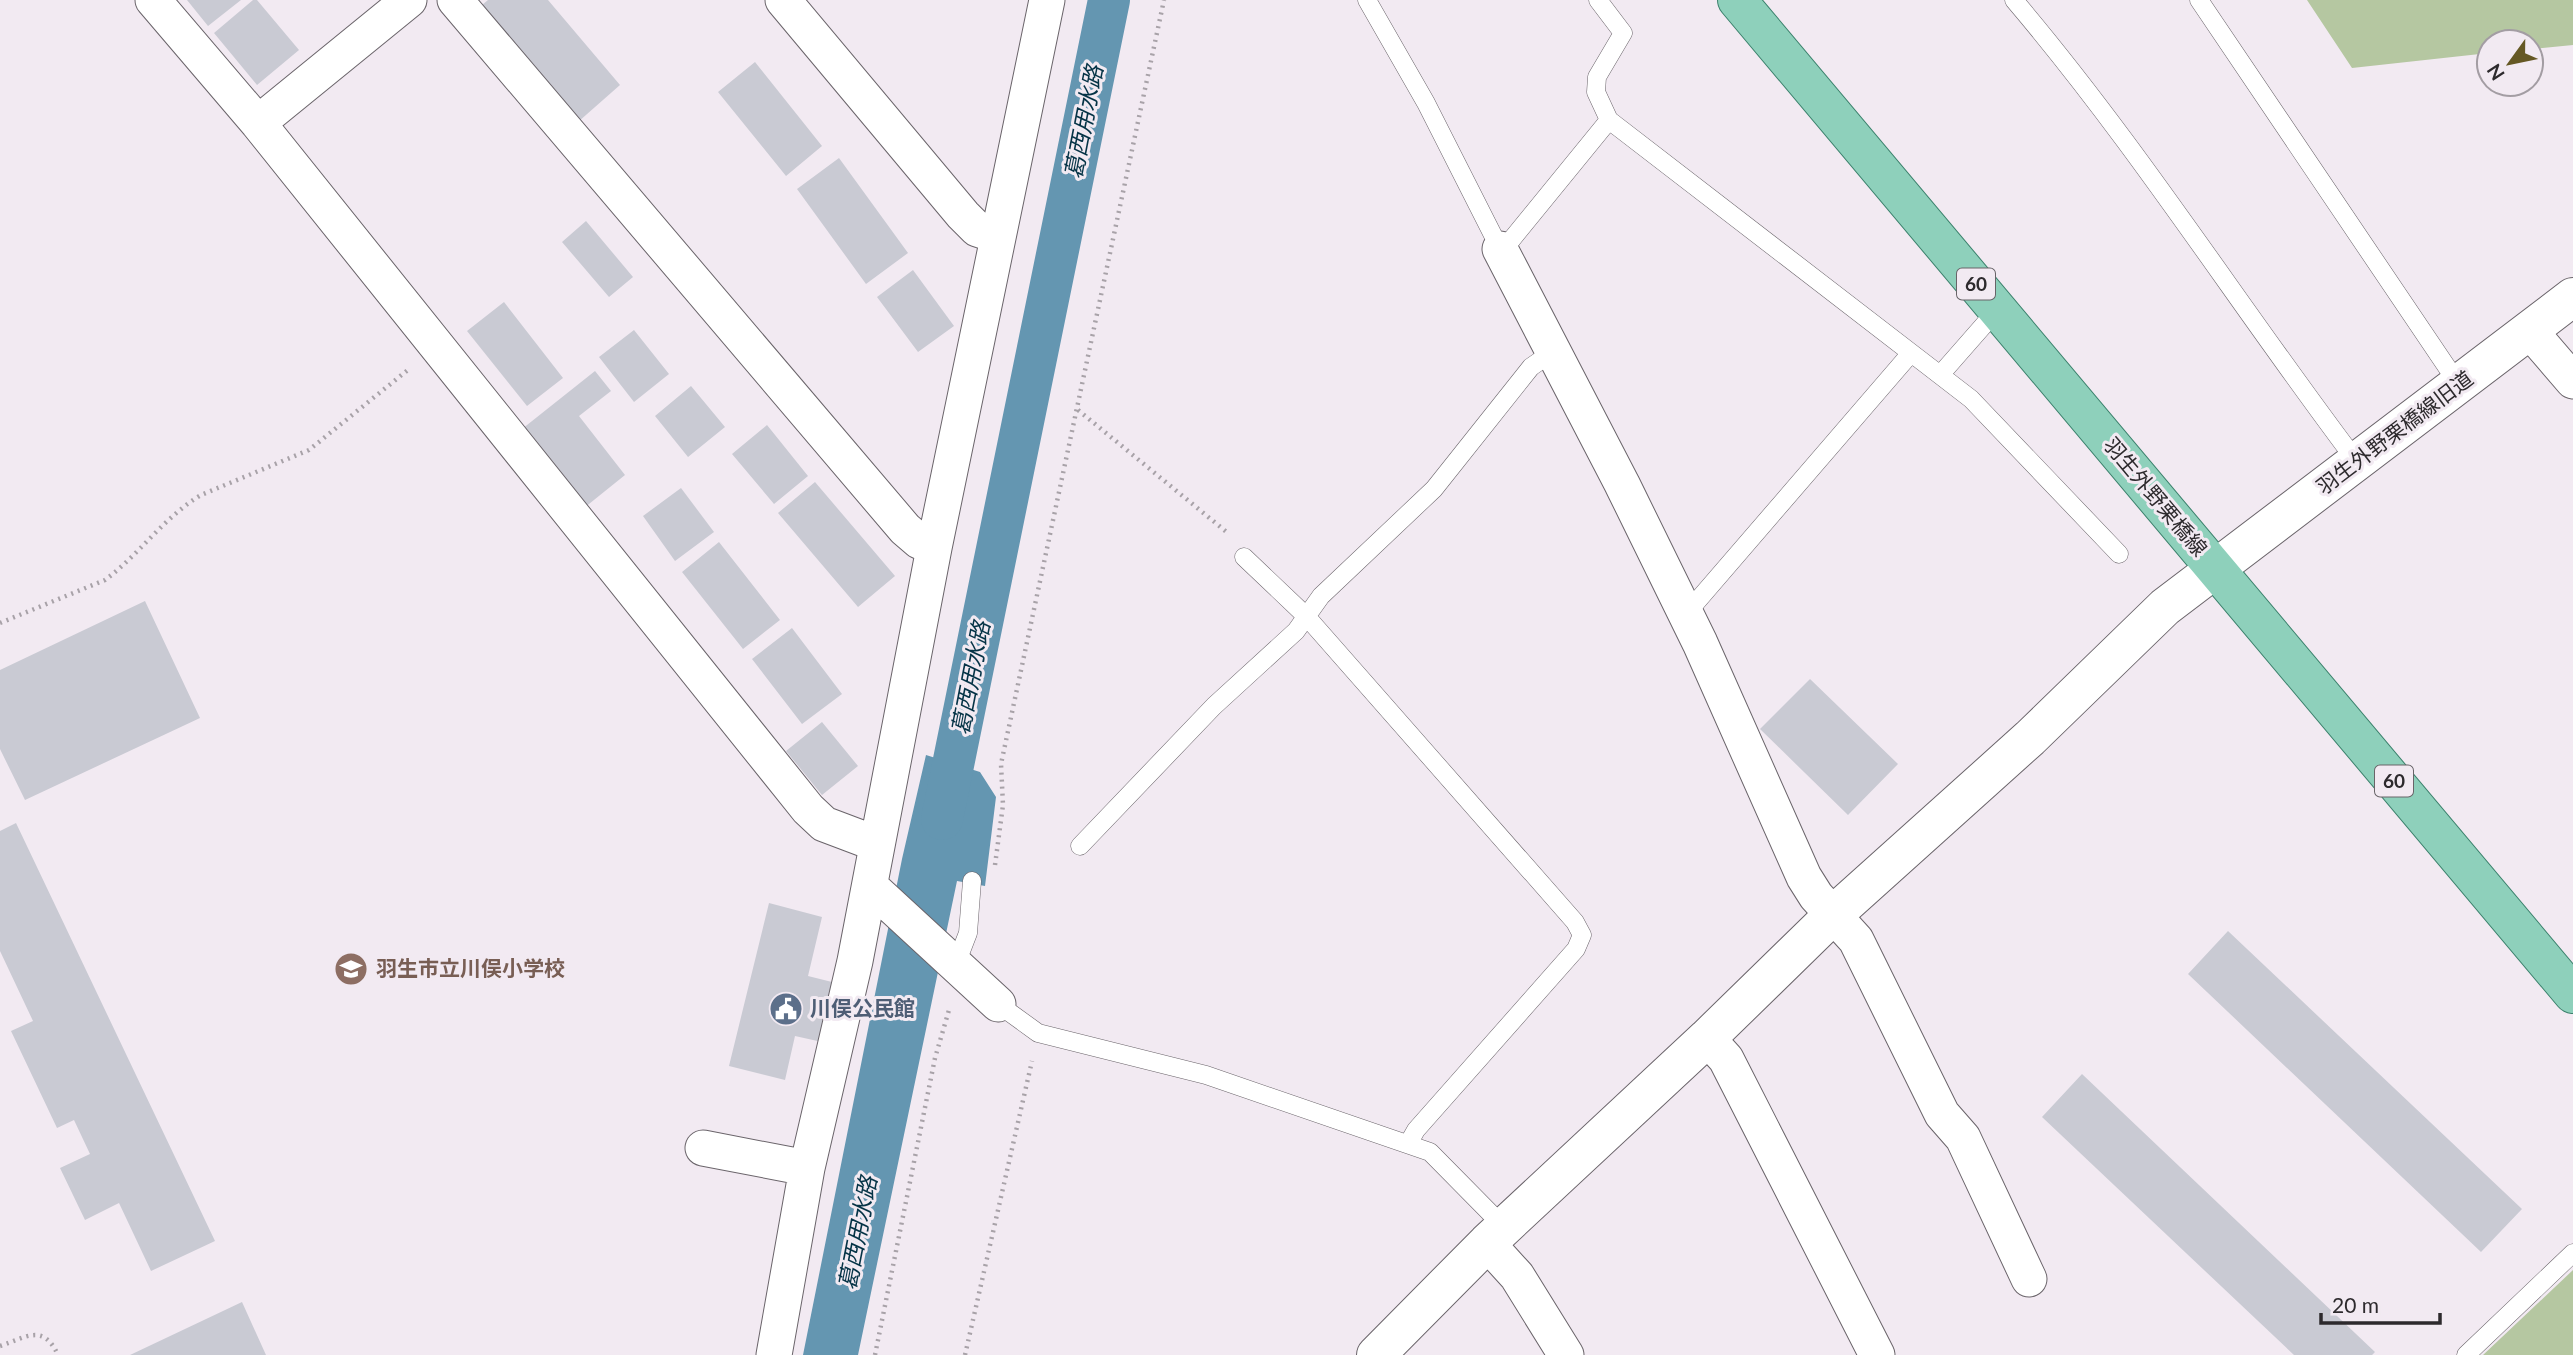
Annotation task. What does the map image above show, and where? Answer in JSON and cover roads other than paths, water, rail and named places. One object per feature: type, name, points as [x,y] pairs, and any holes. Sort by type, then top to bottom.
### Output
[{"type":"main road","name":"羽生外野栗橋線","points":[[1737,0],[2573,994]]},
{"type":"street","points":[[153,0],[258,123],[808,809],[824,824],[877,844]]},
{"type":"street","points":[[258,123],[408,0]]},
{"type":"street","points":[[455,0],[905,529],[919,541],[934,548]]},
{"type":"street","points":[[783,0],[963,215],[977,229],[998,236]]},
{"type":"street","points":[[774,1355],[807,1168],[870,886],[934,548],[1046,0]]},
{"type":"street","points":[[1500,249],[1686,614],[1804,877],[1856,940],[1942,1114],[1963,1138],[2029,1279]]},
{"type":"street","name":"羽生外野栗橋線旧道","points":[[1376,1355],[1495,1235],[1707,1038],[1833,915],[2030,738],[2165,607],[2573,297]]},
{"type":"street","points":[[2530,331],[2573,381]]},
{"type":"street","points":[[870,886],[999,1004]]},
{"type":"street","points":[[1707,1038],[1726,1059],[1877,1355]]},
{"type":"street","points":[[703,1148],[807,1168]]},
{"type":"street","points":[[1495,1235],[1566,1355]]},
{"type":"lane","points":[[1367,0],[1426,103],[1500,249],[1513,239],[1609,120]]},
{"type":"lane","points":[[1598,0],[1623,33],[1597,77],[1597,92],[1609,120],[1971,399],[2119,554]]},
{"type":"lane","points":[[2014,0],[2059,53],[2108,118],[2287,370],[2357,462]]},
{"type":"lane","points":[[2199,0],[2459,384]]},
{"type":"lane","points":[[1940,375],[1997,310]]},
{"type":"lane","points":[[1080,846],[1214,706],[1296,631],[1321,596],[1434,489],[1531,368],[1554,351]]},
{"type":"lane","points":[[1686,614],[1911,352]]},
{"type":"lane","points":[[1244,557],[1306,616],[1575,922],[1582,935],[1576,949],[1416,1130],[1408,1144]]},
{"type":"lane","points":[[954,962],[968,933],[972,881]]},
{"type":"lane","points":[[999,1004],[1038,1033],[1206,1075],[1430,1152],[1495,1235]]},
{"type":"lane","points":[[2466,1355],[2573,1254]]},
{"type":"water","points":[[926,755],[980,772],[996,797],[985,886],[957,881],[858,1355],[803,1355],[902,859]]},
{"type":"waterway","name":"葛西用水路","points":[[942,819],[1109,0]]},
{"type":"place","name":"羽生市立川俣小学校","points":[[351,969]]},
{"type":"place","name":"川俣公民館","points":[[786,1009]]}]
